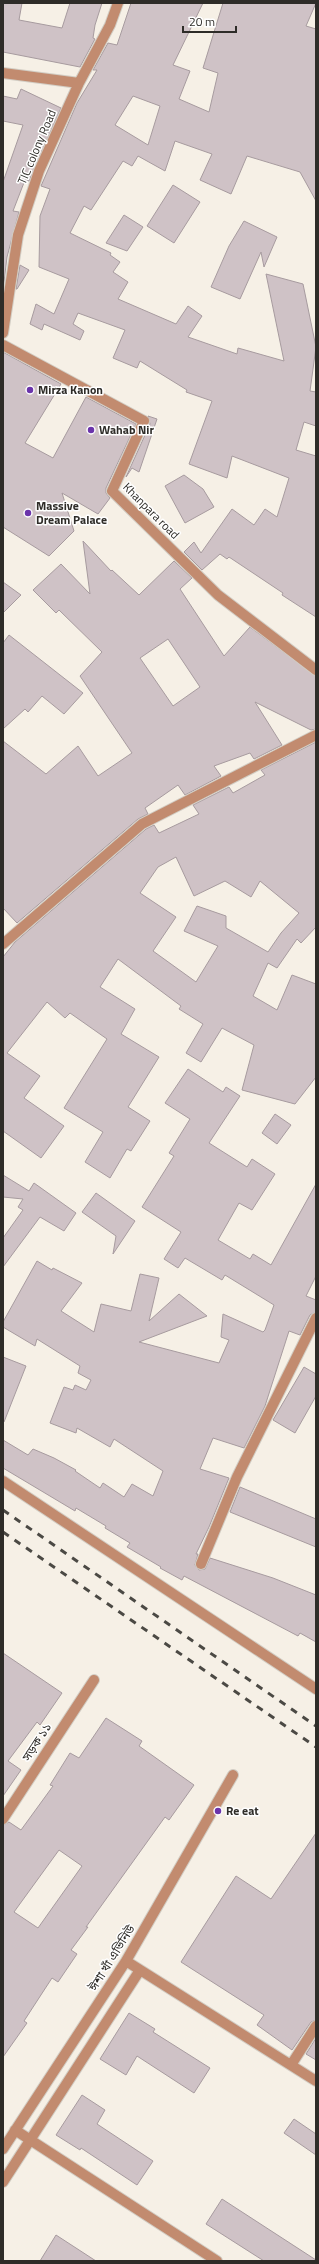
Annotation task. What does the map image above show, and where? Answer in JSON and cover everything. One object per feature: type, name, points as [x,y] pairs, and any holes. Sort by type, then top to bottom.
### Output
[{"type":"street","name":"TIC colony Road","points":[[3,333],[18,235],[39,171],[79,83],[110,25],[118,3]]},
{"type":"street","points":[[3,73],[79,83]]},
{"type":"street","name":"Khanpara road","points":[[3,345],[144,421],[112,491],[218,595],[316,670]]},
{"type":"street","points":[[3,944],[142,824],[316,735]]},
{"type":"street","points":[[201,1564],[237,1477],[316,1318]]},
{"type":"street","points":[[3,1481],[316,1689]]},
{"type":"street","name":"সড়ক ১১","points":[[3,1818],[94,1680]]},
{"type":"street","name":"ঈশা খাঁ এভিনিউ","points":[[3,2149],[126,1962],[233,1775]]},
{"type":"street","points":[[126,1962],[316,2081]]},
{"type":"street","points":[[3,2182],[140,1970]]},
{"type":"street","points":[[291,2065],[316,2026]]},
{"type":"street","points":[[15,2130],[217,2261]]},
{"type":"building","points":[[3,3],[22,3],[19,20],[62,28],[70,3],[102,3],[95,25],[93,38],[95,39],[80,67],[3,52]]},
{"type":"building","points":[[131,3],[203,3],[173,65],[190,71],[179,99],[209,112],[218,73],[203,68],[223,3],[316,3],[306,26],[316,29],[316,201],[300,172],[247,156],[231,194],[200,180],[212,154],[175,141],[165,171],[138,156],[132,166],[123,161],[91,210],[84,206],[70,233],[111,253],[110,255],[120,262],[113,272],[128,282],[118,299],[176,324],[188,306],[202,316],[188,337],[237,354],[238,348],[284,361],[266,274],[303,284],[316,347],[310,391],[316,392],[316,426],[304,422],[296,450],[316,456],[316,617],[229,557],[227,559],[220,554],[202,570],[184,552],[194,542],[201,553],[232,509],[254,525],[265,509],[277,517],[289,478],[232,456],[227,478],[189,464],[212,401],[186,392],[187,390],[140,361],[137,368],[113,358],[125,330],[78,313],[73,324],[84,331],[80,340],[44,324],[42,330],[30,324],[36,304],[54,314],[69,279],[39,267],[40,216],[50,189],[41,186],[77,103],[97,70],[93,70],[108,43],[117,45]],"holes":[[[133,96],[160,106],[148,145],[115,125]]]},
{"type":"building","points":[[21,89],[61,108],[29,181],[25,180],[13,211],[19,212],[7,257],[3,290],[3,182],[23,125],[3,121],[3,96],[17,99]]},
{"type":"building","points":[[173,185],[200,202],[174,243],[147,226]]},
{"type":"building","points":[[124,215],[143,227],[127,251],[106,243]]},
{"type":"building","points":[[244,221],[277,237],[264,267],[261,252],[240,299],[211,287],[229,246]]},
{"type":"building","points":[[20,265],[29,270],[16,289]]},
{"type":"building","points":[[3,352],[61,384],[25,443],[53,458],[86,397],[136,424],[106,488],[106,493],[110,498],[98,514],[62,493],[74,531],[49,556],[3,527]]},
{"type":"building","points":[[148,416],[157,419],[139,472],[132,468],[126,477],[150,424]]},
{"type":"building","points":[[184,475],[203,489],[214,507],[185,523],[165,486]]},
{"type":"building","points":[[83,541],[111,571],[112,570],[139,595],[174,561],[192,578],[180,589],[224,656],[250,627],[316,676],[316,729],[311,730],[255,702],[282,745],[254,759],[250,753],[214,766],[221,776],[185,795],[178,785],[145,808],[148,814],[138,819],[17,923],[3,908],[3,741],[46,774],[78,746],[98,776],[132,753],[80,676],[102,652],[59,610],[56,613],[33,590],[61,564],[90,594]],"holes":[[[168,639],[200,687],[173,706],[140,658]]]},
{"type":"building","points":[[3,582],[21,595],[3,613]]},
{"type":"building","points":[[9,635],[83,693],[64,714],[42,696],[28,712],[25,709],[3,729],[3,643]]},
{"type":"building","points":[[316,742],[316,927],[301,943],[297,939],[277,968],[268,963],[253,996],[277,1010],[292,975],[316,984],[316,1077],[295,1104],[242,1090],[254,1045],[222,1028],[201,1062],[186,1053],[203,1024],[179,1009],[181,1006],[118,959],[100,987],[135,1009],[121,1034],[159,1057],[128,1107],[150,1121],[131,1151],[127,1149],[110,1178],[85,1162],[103,1132],[64,1108],[107,1039],[70,1013],[65,1018],[47,1002],[7,1053],[40,1076],[24,1098],[64,1126],[41,1158],[3,1131],[3,957],[15,942],[146,829],[154,825],[159,833],[199,814],[193,805],[229,787],[233,793],[265,775],[261,770]],"holes":[[[176,857],[194,896],[225,881],[251,897],[260,881],[299,913],[281,933],[268,952],[226,928],[226,916],[197,906],[184,931],[218,946],[196,982],[153,951],[176,917],[140,893],[158,867]]]},
{"type":"building","points":[[188,1069],[223,1092],[226,1087],[240,1096],[209,1143],[247,1167],[252,1159],[275,1174],[252,1210],[239,1203],[218,1240],[250,1259],[253,1254],[271,1265],[316,1184],[316,1276],[306,1296],[316,1300],[316,1312],[310,1315],[300,1335],[289,1331],[265,1406],[244,1448],[213,1438],[200,1469],[229,1478],[196,1554],[198,1554],[195,1565],[199,1570],[205,1569],[210,1558],[273,1578],[316,1595],[316,1642],[300,1633],[298,1636],[184,1576],[182,1580],[160,1568],[161,1567],[127,1547],[130,1543],[105,1528],[106,1526],[76,1508],[75,1511],[3,1468],[3,1440],[28,1455],[33,1449],[54,1458],[76,1470],[75,1471],[100,1488],[103,1483],[124,1497],[132,1484],[153,1496],[163,1471],[114,1439],[110,1447],[77,1428],[76,1433],[50,1423],[64,1387],[73,1390],[75,1385],[86,1390],[91,1380],[78,1373],[80,1366],[37,1339],[35,1346],[3,1327],[3,1322],[37,1261],[52,1270],[53,1268],[82,1283],[61,1311],[94,1332],[101,1304],[131,1311],[140,1274],[159,1278],[149,1321],[179,1294],[207,1316],[139,1342],[219,1363],[229,1340],[221,1337],[223,1314],[263,1332],[265,1330],[274,1305],[225,1275],[222,1280],[185,1258],[178,1268],[164,1259],[181,1232],[142,1207],[174,1156],[169,1153],[190,1119],[165,1103]]},
{"type":"building","points":[[275,1114],[291,1125],[277,1144],[262,1133]]},
{"type":"building","points":[[3,1175],[29,1191],[34,1183],[76,1213],[64,1231],[40,1217],[3,1267],[3,1238],[23,1210],[18,1207],[23,1199],[3,1197]]},
{"type":"building","points":[[96,1193],[135,1221],[113,1254],[116,1236],[82,1212]]},
{"type":"building","points":[[3,1357],[26,1366],[4,1422],[3,1422]]},
{"type":"building","points":[[304,1367],[316,1374],[316,1396],[295,1433],[273,1420]]},
{"type":"building","points":[[240,1487],[316,1519],[316,1547],[230,1512]]},
{"type":"building","points":[[3,1653],[62,1693],[40,1725],[37,1722],[8,1761],[21,1770],[3,1796]]},
{"type":"building","points":[[106,1718],[142,1741],[139,1746],[194,1785],[169,1820],[165,1817],[86,1927],[88,1927],[71,1950],[77,1954],[58,1982],[52,1978],[24,2021],[27,2023],[3,2057],[3,1825],[9,1822],[21,1830],[53,1786],[50,1785],[70,1753],[79,1758]],"holes":[[[59,1850],[82,1866],[38,1928],[14,1912]]]},
{"type":"building","points":[[316,1833],[316,2020],[311,2022],[292,2050],[257,2025],[264,2015],[181,1962],[236,1876],[271,1899]]},
{"type":"building","points":[[129,2013],[155,2029],[153,2032],[210,2068],[194,2093],[137,2056],[126,2075],[100,2059]]},
{"type":"building","points":[[316,2038],[316,2060],[306,2054]]},
{"type":"building","points":[[82,2095],[105,2110],[97,2124],[153,2161],[137,2185],[81,2148],[80,2150],[56,2135]]},
{"type":"building","points":[[294,2119],[316,2134],[316,2155],[284,2133]]},
{"type":"building","points":[[222,2199],[316,2261],[264,2261],[206,2224]]},
{"type":"building","points":[[56,2235],[96,2261],[40,2261]]},
{"type":"railway","points":[[3,1510],[316,1726]]},
{"type":"railway","points":[[3,1532],[316,1747]]},
{"type":"place","name":"Mirza Kanon","points":[[30,390]]},
{"type":"place","name":"Wahab Nir","points":[[91,430]]},
{"type":"place","name":"Massive Dream Palace","points":[[28,513]]},
{"type":"place","name":"Re eat","points":[[218,1811]]}]
